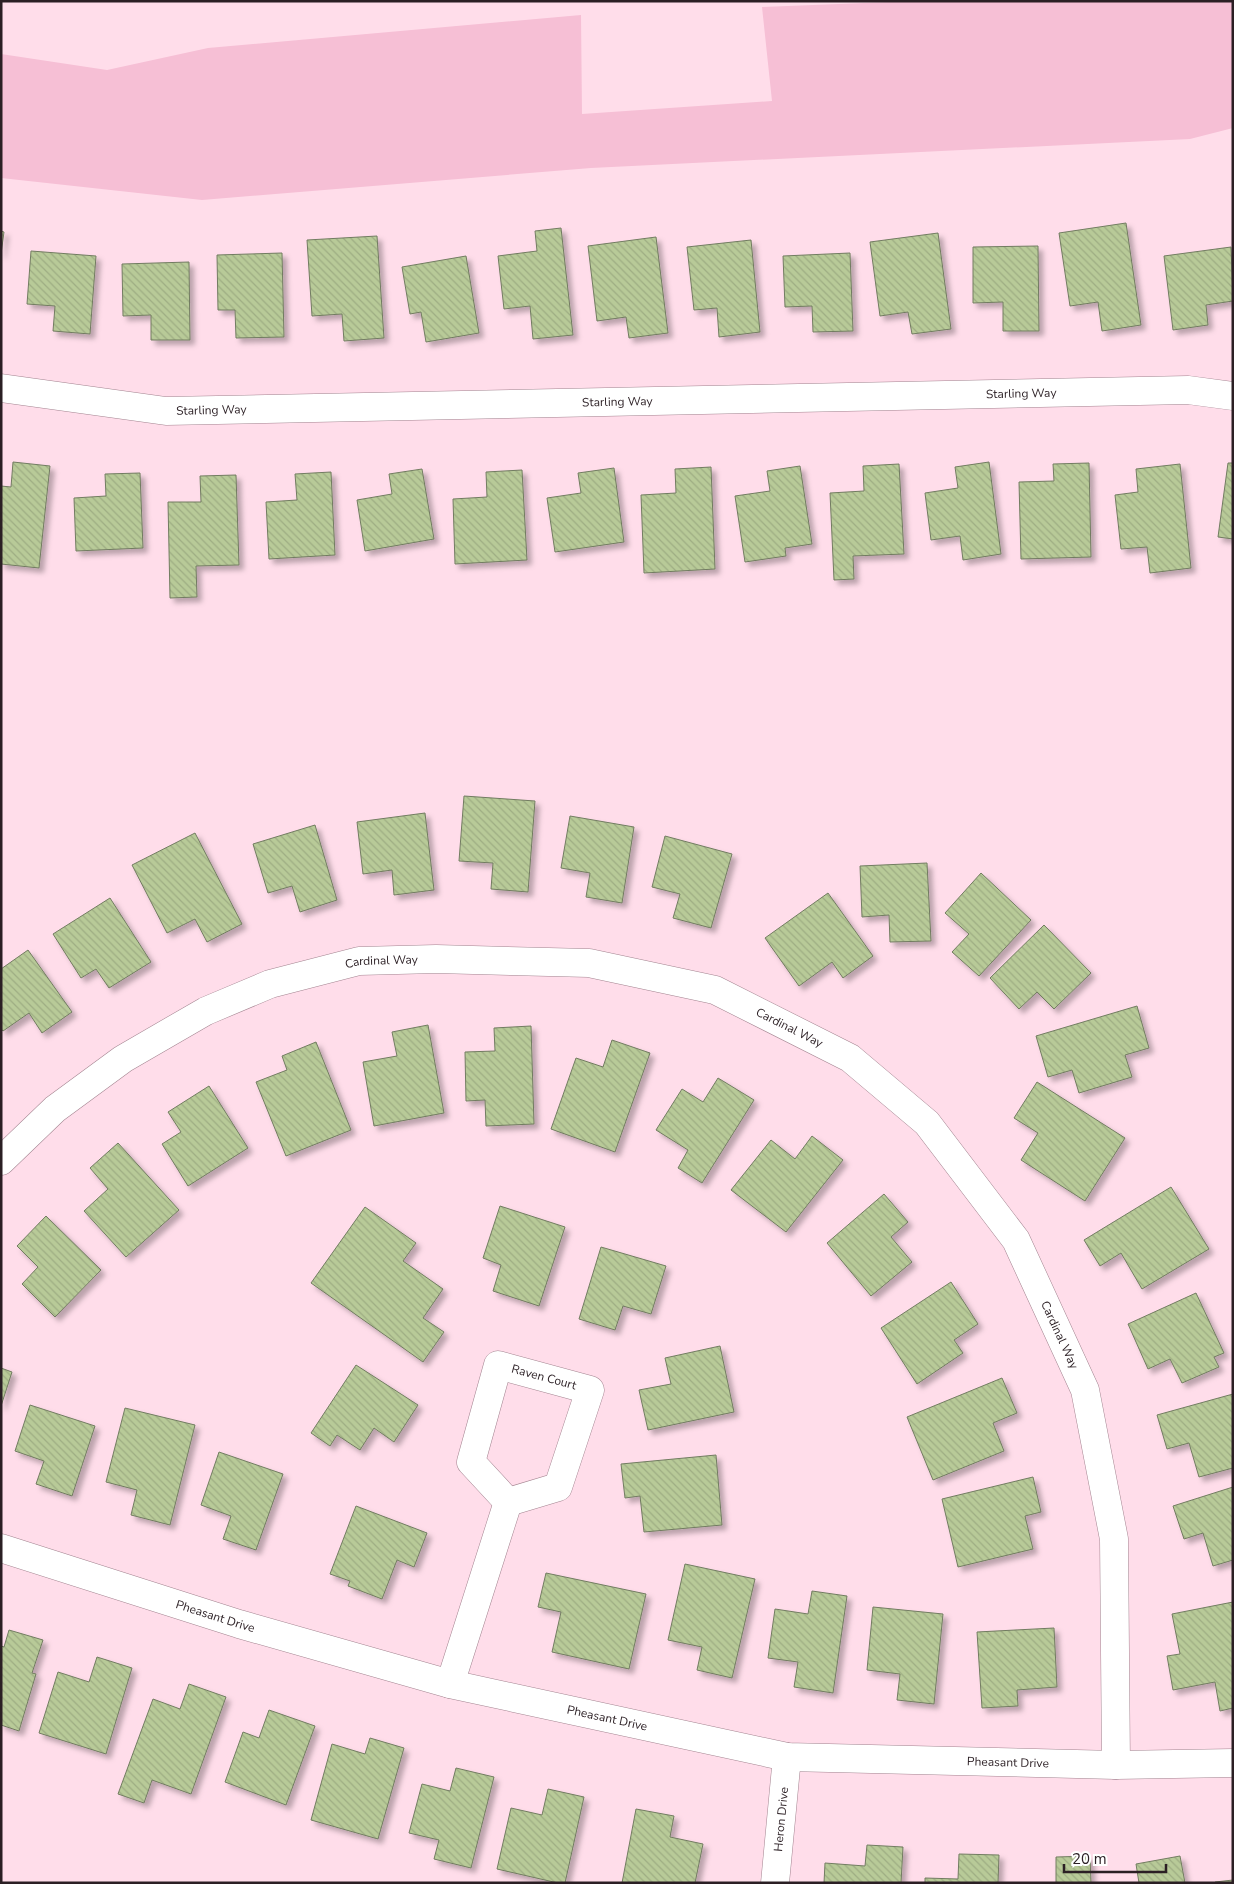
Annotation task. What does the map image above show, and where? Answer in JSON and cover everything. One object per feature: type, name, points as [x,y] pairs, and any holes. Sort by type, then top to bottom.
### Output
[{"type":"street","name":"Starling Way","points":[[1,388],[166,411],[1188,390],[1233,396]]},
{"type":"street","name":"Cardinal Way","points":[[1,1161],[56,1109],[123,1058],[206,1011],[270,984],[359,961],[436,959],[589,963],[715,990],[850,1058],[926,1123],[1016,1240],[1085,1390],[1114,1539],[1116,1765]]},
{"type":"street","name":"Raven Court","points":[[498,1365],[590,1390],[558,1487],[508,1502],[472,1462],[498,1365]]},
{"type":"street","points":[[450,1684],[508,1502]]},
{"type":"street","name":"Pheasant Drive","points":[[1,1548],[239,1624],[450,1684],[788,1757],[1116,1765],[1233,1763]]},
{"type":"street","name":"Heron Drive","points":[[775,1883],[788,1757]]},
{"type":"shaded area","points":[[916,1],[1233,1],[1233,128],[1190,139],[591,168],[202,200],[1,178],[1,54],[107,70],[208,48],[581,15],[582,114],[772,101],[762,7]]},
{"type":"building","points":[[1126,223],[1141,325],[1102,331],[1098,302],[1070,306],[1059,233]]},
{"type":"building","points":[[561,228],[573,335],[533,339],[530,306],[504,309],[498,256],[537,251],[535,231]]},
{"type":"building","points":[[1,231],[4,232],[1,254]]},
{"type":"building","points":[[938,233],[951,329],[912,334],[908,312],[880,316],[870,242]]},
{"type":"building","points":[[377,236],[384,338],[344,341],[342,314],[312,316],[307,240]]},
{"type":"building","points":[[656,237],[668,333],[629,338],[626,317],[597,321],[588,246]]},
{"type":"building","points":[[751,240],[760,332],[719,337],[717,308],[694,310],[687,247]]},
{"type":"building","points":[[1038,246],[1039,331],[1003,331],[1003,302],[973,303],[973,247]]},
{"type":"building","points":[[1231,247],[1233,301],[1206,305],[1208,325],[1173,330],[1164,256]]},
{"type":"building","points":[[31,251],[96,256],[90,334],[53,331],[55,306],[27,304]]},
{"type":"building","points":[[282,253],[284,337],[236,338],[235,310],[218,310],[217,255]]},
{"type":"building","points":[[850,253],[853,331],[813,332],[812,306],[785,307],[783,256]]},
{"type":"building","points":[[466,256],[479,333],[426,342],[421,312],[410,314],[402,267]]},
{"type":"building","points":[[189,262],[190,340],[151,340],[151,315],[123,316],[122,264]]},
{"type":"building","points":[[13,462],[50,466],[39,568],[1,564],[1,486],[11,487]]},
{"type":"building","points":[[989,462],[1001,554],[963,560],[960,536],[931,540],[925,493],[958,488],[955,467]]},
{"type":"building","points":[[1089,463],[1091,557],[1021,559],[1019,482],[1054,481],[1053,464]]},
{"type":"building","points":[[1228,463],[1233,463],[1233,539],[1218,537]]},
{"type":"building","points":[[899,464],[904,554],[853,556],[854,579],[834,580],[830,493],[864,491],[863,466]]},
{"type":"building","points":[[1180,464],[1191,568],[1150,573],[1147,547],[1121,549],[1115,495],[1138,492],[1136,469]]},
{"type":"building","points":[[800,466],[812,544],[785,548],[786,556],[745,562],[735,496],[770,491],[767,471]]},
{"type":"building","points":[[711,467],[715,569],[644,573],[641,495],[676,493],[675,469]]},
{"type":"building","points":[[614,468],[624,542],[555,552],[547,498],[581,493],[578,473]]},
{"type":"building","points":[[422,469],[434,539],[365,551],[357,500],[392,494],[389,474]]},
{"type":"building","points":[[522,470],[527,560],[455,564],[453,499],[487,497],[486,472]]},
{"type":"building","points":[[331,472],[335,555],[269,559],[266,502],[297,500],[295,474]]},
{"type":"building","points":[[140,473],[143,548],[76,551],[74,498],[106,496],[105,474]]},
{"type":"building","points":[[236,475],[239,565],[196,566],[197,597],[170,598],[168,502],[201,502],[200,476]]},
{"type":"building","points":[[464,796],[535,801],[528,892],[491,889],[493,863],[459,861]]},
{"type":"building","points":[[425,813],[434,890],[394,895],[392,870],[363,874],[357,822]]},
{"type":"building","points":[[570,816],[634,827],[622,903],[586,897],[590,873],[561,868]]},
{"type":"building","points":[[315,825],[337,900],[300,912],[292,886],[268,893],[253,844]]},
{"type":"building","points":[[195,833],[242,924],[207,942],[195,919],[167,933],[132,865]]},
{"type":"building","points":[[665,836],[732,854],[711,928],[673,918],[680,894],[652,887]]},
{"type":"building","points":[[927,863],[931,941],[890,942],[889,915],[862,917],[860,866]]},
{"type":"building","points":[[981,873],[1031,920],[979,976],[952,952],[969,934],[945,913]]},
{"type":"building","points":[[828,893],[873,956],[843,978],[832,962],[799,986],[765,938]]},
{"type":"building","points":[[110,898],[151,962],[109,988],[96,969],[81,978],[53,934]]},
{"type":"building","points":[[1044,925],[1091,973],[1054,1009],[1037,992],[1019,1009],[990,978]]},
{"type":"building","points":[[28,950],[72,1012],[42,1033],[29,1013],[3,1031],[1,1029],[1,969]]},
{"type":"building","points":[[1137,1006],[1149,1048],[1125,1055],[1132,1077],[1079,1093],[1072,1070],[1048,1077],[1036,1036]]},
{"type":"building","points":[[428,1025],[444,1113],[374,1126],[363,1062],[397,1056],[392,1032]]},
{"type":"building","points":[[531,1026],[534,1124],[486,1126],[485,1100],[466,1101],[465,1052],[495,1051],[494,1028]]},
{"type":"building","points":[[612,1040],[650,1053],[615,1152],[551,1129],[576,1058],[603,1067]]},
{"type":"building","points":[[316,1042],[351,1130],[286,1156],[256,1082],[287,1070],[282,1056]]},
{"type":"building","points":[[718,1078],[754,1100],[702,1183],[678,1168],[688,1150],[656,1130],[682,1089],[703,1102]]},
{"type":"building","points":[[1037,1082],[1125,1138],[1085,1201],[1021,1160],[1038,1133],[1014,1118]]},
{"type":"building","points":[[209,1086],[248,1148],[188,1186],[162,1144],[181,1132],[168,1112]]},
{"type":"building","points":[[812,1136],[843,1160],[786,1232],[731,1190],[771,1140],[795,1159]]},
{"type":"building","points":[[118,1143],[179,1210],[126,1257],[84,1211],[108,1189],[90,1168]]},
{"type":"building","points":[[1171,1187],[1209,1249],[1142,1289],[1121,1253],[1100,1266],[1084,1240]]},
{"type":"building","points":[[884,1194],[908,1222],[891,1237],[912,1262],[871,1296],[827,1243]]},
{"type":"building","points":[[500,1206],[565,1227],[539,1306],[493,1291],[501,1265],[483,1258]]},
{"type":"building","points":[[365,1207],[416,1243],[403,1261],[443,1289],[423,1318],[444,1332],[423,1362],[311,1283]]},
{"type":"building","points":[[46,1216],[101,1270],[55,1317],[22,1284],[38,1267],[17,1246]]},
{"type":"building","points":[[601,1247],[666,1266],[651,1314],[623,1306],[615,1330],[579,1319]]},
{"type":"building","points":[[951,1282],[978,1324],[954,1340],[963,1353],[917,1384],[881,1328]]},
{"type":"building","points":[[1196,1293],[1224,1353],[1214,1357],[1219,1367],[1182,1383],[1170,1359],[1148,1369],[1128,1324]]},
{"type":"building","points":[[720,1346],[734,1412],[648,1430],[639,1390],[671,1384],[665,1358]]},
{"type":"building","points":[[356,1365],[418,1405],[394,1442],[374,1428],[360,1450],[337,1435],[330,1446],[311,1433]]},
{"type":"building","points":[[1,1368],[12,1372],[1,1406]]},
{"type":"building","points":[[1002,1378],[1017,1413],[993,1423],[1004,1451],[933,1480],[907,1417]]},
{"type":"building","points":[[1233,1394],[1233,1468],[1199,1477],[1189,1443],[1167,1449],[1157,1415]]},
{"type":"building","points":[[30,1405],[95,1426],[72,1496],[36,1484],[44,1461],[15,1451]]},
{"type":"building","points":[[125,1408],[195,1425],[170,1525],[131,1515],[137,1490],[106,1482]]},
{"type":"building","points":[[219,1452],[283,1474],[256,1550],[223,1539],[231,1516],[201,1505]]},
{"type":"building","points":[[716,1455],[722,1525],[644,1532],[640,1496],[625,1498],[621,1464]]},
{"type":"building","points":[[1033,1477],[1041,1512],[1025,1516],[1033,1549],[958,1567],[942,1499]]},
{"type":"building","points":[[1233,1487],[1233,1560],[1213,1566],[1203,1533],[1184,1539],[1173,1506]]},
{"type":"building","points":[[356,1506],[427,1533],[414,1567],[397,1560],[382,1599],[348,1586],[350,1581],[330,1574]]},
{"type":"building","points":[[685,1564],[755,1579],[732,1678],[697,1670],[702,1647],[668,1640]]},
{"type":"building","points":[[546,1573],[646,1594],[629,1669],[552,1652],[561,1612],[538,1607]]},
{"type":"building","points":[[812,1591],[847,1596],[833,1693],[794,1687],[798,1662],[768,1658],[775,1609],[808,1614]]},
{"type":"building","points":[[1233,1602],[1233,1708],[1220,1711],[1215,1682],[1173,1690],[1167,1656],[1180,1654],[1172,1614]]},
{"type":"building","points":[[873,1607],[943,1614],[934,1704],[897,1700],[900,1674],[867,1670]]},
{"type":"building","points":[[1054,1628],[1057,1687],[1017,1690],[1018,1706],[982,1708],[977,1632]]},
{"type":"building","points":[[9,1630],[43,1640],[32,1673],[36,1674],[19,1731],[1,1725],[1,1646],[4,1647]]},
{"type":"building","points":[[97,1657],[132,1668],[106,1754],[39,1733],[58,1672],[89,1682]]},
{"type":"building","points":[[189,1684],[226,1697],[191,1794],[152,1780],[144,1803],[118,1794],[153,1699],[180,1709]]},
{"type":"building","points":[[269,1710],[315,1726],[286,1805],[225,1782],[243,1732],[259,1738]]},
{"type":"building","points":[[370,1738],[404,1748],[378,1839],[311,1820],[332,1744],[365,1754]]},
{"type":"building","points":[[456,1768],[494,1777],[471,1868],[434,1859],[439,1840],[409,1833],[422,1784],[450,1791]]},
{"type":"building","points":[[548,1789],[584,1797],[565,1883],[497,1869],[511,1808],[542,1815]]},
{"type":"building","points":[[636,1809],[674,1816],[670,1837],[703,1844],[695,1883],[622,1883]]},
{"type":"building","points":[[867,1845],[903,1847],[901,1883],[824,1883],[825,1863],[865,1866]]},
{"type":"building","points":[[959,1854],[999,1855],[998,1883],[925,1883],[925,1878],[958,1879]]},
{"type":"building","points":[[1090,1856],[1091,1883],[1056,1883],[1056,1857]]},
{"type":"building","points":[[1180,1856],[1185,1883],[1139,1883],[1136,1864]]},
{"type":"building","points":[[1233,1880],[1233,1883],[1215,1882]]}]
